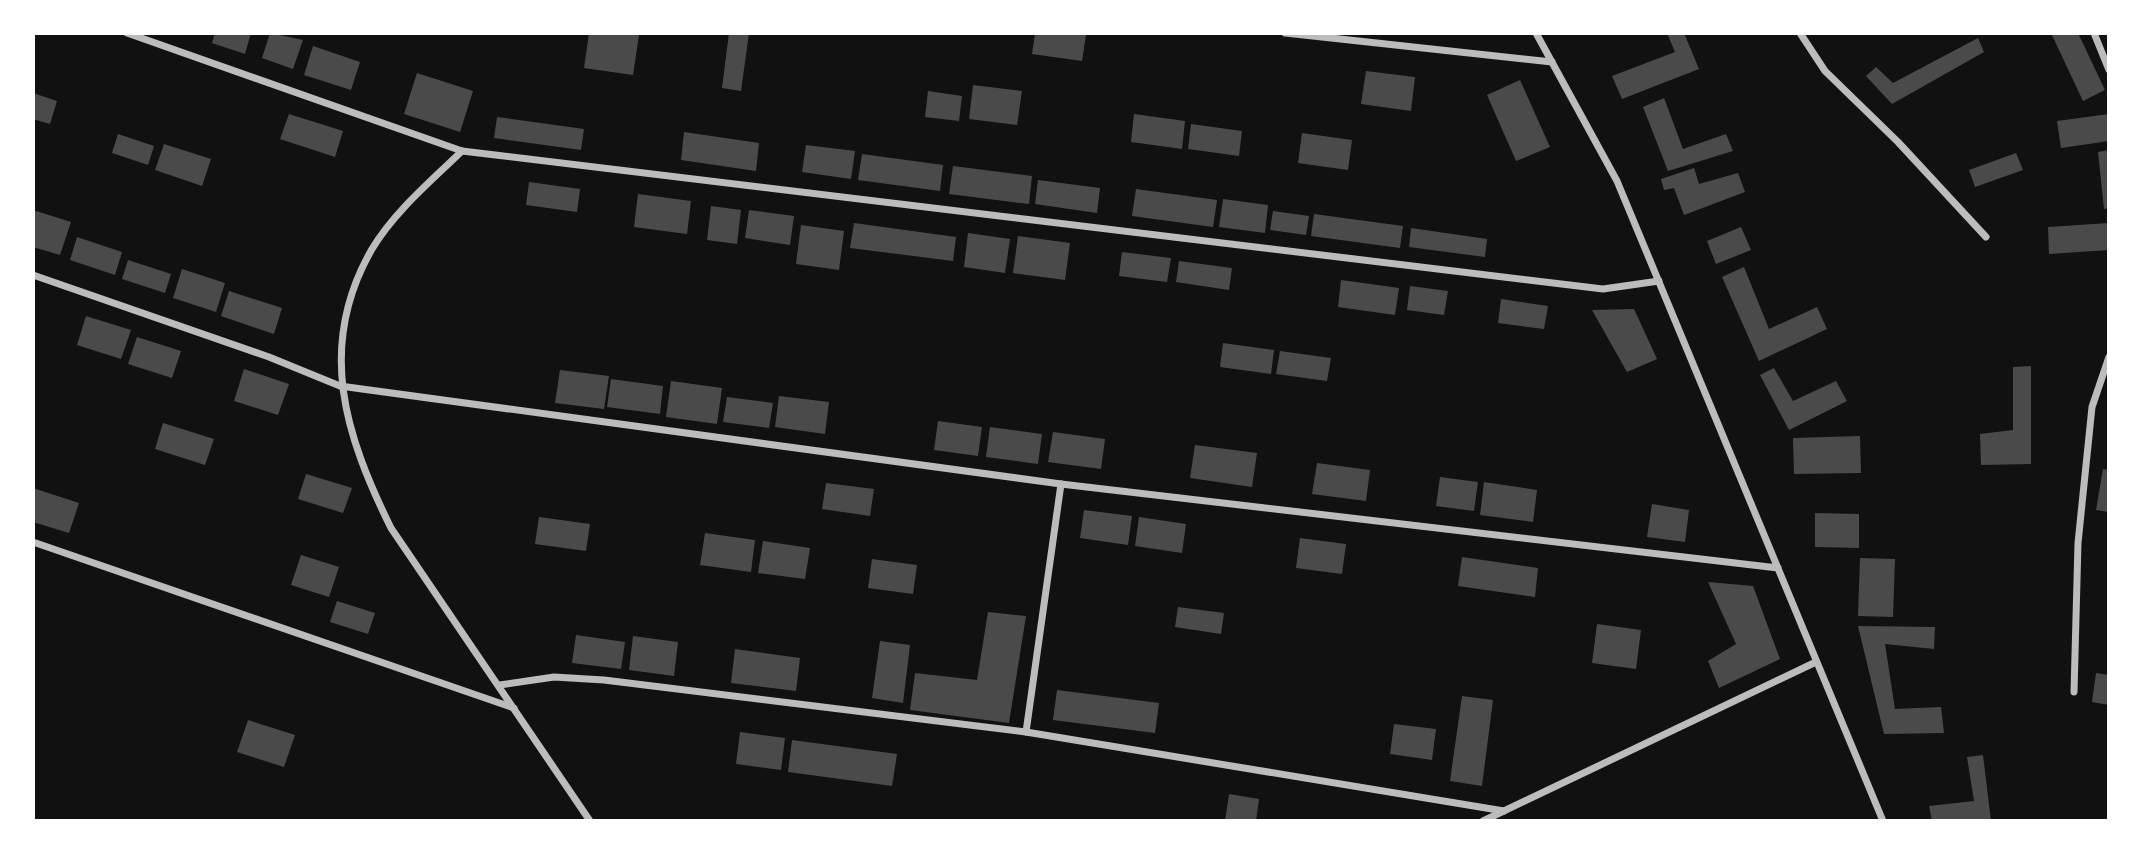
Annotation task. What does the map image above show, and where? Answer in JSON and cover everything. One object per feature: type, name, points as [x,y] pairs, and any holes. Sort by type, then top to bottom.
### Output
[{"type":"street","points":[[127,33],[462,151],[1603,289],[1659,281]]},
{"type":"street","points":[[1285,33],[1552,62]]},
{"type":"street","points":[[1536,33],[1617,181],[1883,821]]},
{"type":"street","points":[[1800,33],[1825,71],[1898,142],[1986,237]]},
{"type":"street","points":[[2094,33],[2109,70]]},
{"type":"street","points":[[462,151],[411,201],[373,247],[354,286],[344,324],[340,386],[347,418],[368,481],[391,528],[590,821]]},
{"type":"street","points":[[33,275],[340,386],[1061,484],[1778,569]]},
{"type":"street","points":[[2074,692],[2078,543],[2092,407],[2109,357]]},
{"type":"street","points":[[1026,732],[1061,484]]},
{"type":"street","points":[[33,542],[515,708]]},
{"type":"street","points":[[1483,821],[1816,662]]},
{"type":"street","points":[[500,685],[554,677],[594,679],[1026,732],[1504,811]]},
{"type":"building","points":[[215,33],[251,33],[245,54],[212,43]]},
{"type":"building","points":[[270,33],[303,40],[293,69],[262,58]]},
{"type":"building","points":[[589,33],[639,35],[633,75],[584,68]]},
{"type":"building","points":[[729,33],[749,33],[741,91],[722,88]]},
{"type":"building","points":[[1035,33],[1086,35],[1082,61],[1032,54]]},
{"type":"building","points":[[1667,33],[1684,33],[1699,69],[1622,99],[1612,76],[1675,52]]},
{"type":"building","points":[[2051,33],[2078,33],[2105,90],[2083,101]]},
{"type":"building","points":[[1978,38],[1984,52],[1892,104],[1866,76],[1876,67],[1893,83]]},
{"type":"building","points":[[313,46],[360,62],[351,90],[304,75]]},
{"type":"building","points":[[1366,71],[1415,77],[1411,111],[1361,104]]},
{"type":"building","points":[[417,73],[473,91],[460,132],[404,114]]},
{"type":"building","points":[[1520,80],[1550,147],[1516,161],[1487,95]]},
{"type":"building","points":[[973,85],[1022,91],[1017,125],[969,119]]},
{"type":"building","points":[[928,91],[962,96],[959,121],[925,117]]},
{"type":"building","points":[[33,93],[57,101],[50,124],[33,119]]},
{"type":"building","points":[[1664,98],[1683,149],[1726,134],[1733,151],[1668,171],[1643,107]]},
{"type":"building","points":[[289,114],[343,131],[335,157],[280,139]]},
{"type":"building","points":[[1134,114],[1185,121],[1182,149],[1131,142]]},
{"type":"building","points":[[2109,114],[2109,141],[2061,148],[2057,121]]},
{"type":"building","points":[[497,117],[584,129],[581,150],[494,138]]},
{"type":"building","points":[[1191,124],[1242,131],[1239,156],[1188,149]]},
{"type":"building","points":[[684,132],[759,143],[756,171],[681,160]]},
{"type":"building","points":[[1302,133],[1352,140],[1348,170],[1298,163]]},
{"type":"building","points":[[118,134],[154,146],[148,165],[112,153]]},
{"type":"building","points":[[164,144],[211,159],[202,186],[155,170]]},
{"type":"building","points":[[806,145],[855,151],[851,179],[802,172]]},
{"type":"building","points":[[2109,150],[2109,208],[2104,209],[2098,152]]},
{"type":"building","points":[[2016,153],[2023,170],[1975,187],[1969,170]]},
{"type":"building","points":[[862,154],[943,165],[940,191],[858,180]]},
{"type":"building","points":[[953,166],[1032,176],[1029,204],[949,194]]},
{"type":"building","points":[[1694,168],[1699,184],[1738,173],[1745,192],[1684,215],[1674,188],[1664,190],[1661,179]]},
{"type":"building","points":[[1038,180],[1100,188],[1097,213],[1035,204]]},
{"type":"building","points":[[529,182],[580,189],[577,212],[526,205]]},
{"type":"building","points":[[1136,189],[1217,200],[1213,227],[1132,216]]},
{"type":"building","points":[[638,194],[691,201],[687,234],[634,227]]},
{"type":"building","points":[[1223,199],[1268,205],[1265,233],[1219,227]]},
{"type":"building","points":[[711,206],[741,210],[737,244],[707,240]]},
{"type":"building","points":[[33,210],[71,222],[60,255],[33,247]]},
{"type":"building","points":[[749,210],[794,216],[790,245],[745,238]]},
{"type":"building","points":[[1273,211],[1309,216],[1306,235],[1270,230]]},
{"type":"building","points":[[1314,214],[1403,226],[1400,248],[1311,236]]},
{"type":"building","points":[[854,223],[956,237],[953,261],[850,248]]},
{"type":"building","points":[[2109,223],[2109,250],[2049,254],[2048,227]]},
{"type":"building","points":[[801,225],[844,231],[839,270],[796,264]]},
{"type":"building","points":[[1741,227],[1751,250],[1716,264],[1707,241]]},
{"type":"building","points":[[1411,228],[1487,239],[1485,257],[1409,247]]},
{"type":"building","points":[[968,233],[1010,239],[1005,273],[964,267]]},
{"type":"building","points":[[1018,236],[1070,243],[1065,280],[1013,273]]},
{"type":"building","points":[[77,237],[122,252],[115,275],[70,260]]},
{"type":"building","points":[[1122,252],[1171,258],[1167,282],[1119,276]]},
{"type":"building","points":[[128,260],[171,274],[165,293],[122,279]]},
{"type":"building","points":[[1179,261],[1232,268],[1229,290],[1176,282]]},
{"type":"building","points":[[1744,267],[1769,329],[1817,307],[1827,329],[1759,361],[1722,277]]},
{"type":"building","points":[[182,269],[225,283],[216,312],[173,298]]},
{"type":"building","points":[[1341,280],[1399,288],[1395,315],[1338,307]]},
{"type":"building","points":[[1410,286],[1448,291],[1444,315],[1407,310]]},
{"type":"building","points":[[229,291],[282,308],[274,334],[221,316]]},
{"type":"building","points":[[1501,299],[1548,306],[1544,329],[1498,323]]},
{"type":"building","points":[[1634,309],[1657,359],[1627,372],[1592,310]]},
{"type":"building","points":[[86,316],[131,330],[121,359],[77,345]]},
{"type":"building","points":[[137,337],[181,351],[172,378],[128,364]]},
{"type":"building","points":[[1223,343],[1274,350],[1271,374],[1220,367]]},
{"type":"building","points":[[1280,351],[1331,358],[1327,381],[1276,374]]},
{"type":"building","points":[[2031,366],[2031,464],[1981,465],[1980,434],[2013,430],[2013,367]]},
{"type":"building","points":[[1774,368],[1793,401],[1836,381],[1847,401],[1789,430],[1760,375]]},
{"type":"building","points":[[244,369],[289,384],[278,415],[234,401]]},
{"type":"building","points":[[560,370],[609,376],[604,409],[555,403]]},
{"type":"building","points":[[611,379],[663,386],[660,414],[607,407]]},
{"type":"building","points":[[671,381],[722,388],[717,424],[666,417]]},
{"type":"building","points":[[779,396],[829,402],[825,434],[775,427]]},
{"type":"building","points":[[727,397],[773,403],[769,428],[723,422]]},
{"type":"building","points":[[938,421],[982,427],[978,456],[934,450]]},
{"type":"building","points":[[163,423],[214,439],[205,465],[155,449]]},
{"type":"building","points":[[990,427],[1042,434],[1038,464],[986,457]]},
{"type":"building","points":[[1053,432],[1105,439],[1101,469],[1048,462]]},
{"type":"building","points":[[1860,436],[1861,473],[1794,474],[1793,438]]},
{"type":"building","points":[[1195,445],[1257,453],[1252,487],[1190,478]]},
{"type":"building","points":[[1317,463],[1370,470],[1366,501],[1312,494]]},
{"type":"building","points":[[2103,469],[2109,470],[2109,512],[2096,510]]},
{"type":"building","points":[[306,474],[352,488],[343,513],[298,499]]},
{"type":"building","points":[[1440,477],[1478,482],[1474,511],[1436,506]]},
{"type":"building","points":[[1484,482],[1537,490],[1533,522],[1480,515]]},
{"type":"building","points":[[826,483],[874,489],[870,516],[822,509]]},
{"type":"building","points":[[33,488],[79,503],[69,533],[33,522]]},
{"type":"building","points":[[1652,504],[1689,510],[1685,542],[1647,537]]},
{"type":"building","points":[[1084,510],[1132,516],[1128,545],[1080,538]]},
{"type":"building","points":[[1815,513],[1859,514],[1859,548],[1815,547]]},
{"type":"building","points":[[539,517],[590,524],[586,551],[535,544]]},
{"type":"building","points":[[1139,517],[1186,524],[1182,553],[1135,546]]},
{"type":"building","points":[[705,533],[755,540],[751,572],[700,565]]},
{"type":"building","points":[[1300,538],[1346,544],[1342,574],[1296,568]]},
{"type":"building","points":[[763,541],[810,548],[805,579],[758,573]]},
{"type":"building","points":[[301,555],[339,567],[329,597],[291,585]]},
{"type":"building","points":[[1462,557],[1538,568],[1535,597],[1458,586]]},
{"type":"building","points":[[1860,558],[1895,559],[1893,617],[1858,616]]},
{"type":"building","points":[[872,559],[917,565],[913,594],[868,588]]},
{"type":"building","points":[[1708,582],[1753,586],[1780,659],[1719,688],[1708,661],[1736,644]]},
{"type":"building","points":[[337,601],[375,613],[368,634],[330,622]]},
{"type":"building","points":[[1178,607],[1224,613],[1221,634],[1175,627]]},
{"type":"building","points":[[988,612],[1026,616],[1009,723],[910,710],[915,673],[977,680]]},
{"type":"building","points":[[1597,624],[1641,630],[1636,669],[1592,663]]},
{"type":"building","points":[[1858,626],[1935,627],[1934,649],[1885,644],[1895,709],[1941,707],[1944,733],[1884,734]]},
{"type":"building","points":[[576,635],[625,642],[621,669],[572,663]]},
{"type":"building","points":[[633,636],[678,642],[674,676],[629,670]]},
{"type":"building","points":[[880,641],[910,645],[903,703],[872,698]]},
{"type":"building","points":[[735,649],[800,658],[796,691],[731,683]]},
{"type":"building","points":[[2096,673],[2109,675],[2109,705],[2092,702]]},
{"type":"building","points":[[1057,690],[1159,703],[1155,733],[1053,720]]},
{"type":"building","points":[[1462,696],[1493,700],[1482,786],[1450,781]]},
{"type":"building","points":[[248,720],[295,735],[284,767],[237,752]]},
{"type":"building","points":[[1394,724],[1436,729],[1432,760],[1390,754]]},
{"type":"building","points":[[740,732],[785,738],[781,770],[736,764]]},
{"type":"building","points":[[792,740],[897,754],[892,786],[788,772]]},
{"type":"building","points":[[1983,755],[1991,821],[1932,821],[1929,806],[1974,801],[1967,757]]},
{"type":"building","points":[[1229,794],[1259,799],[1256,821],[1225,821]]}]
